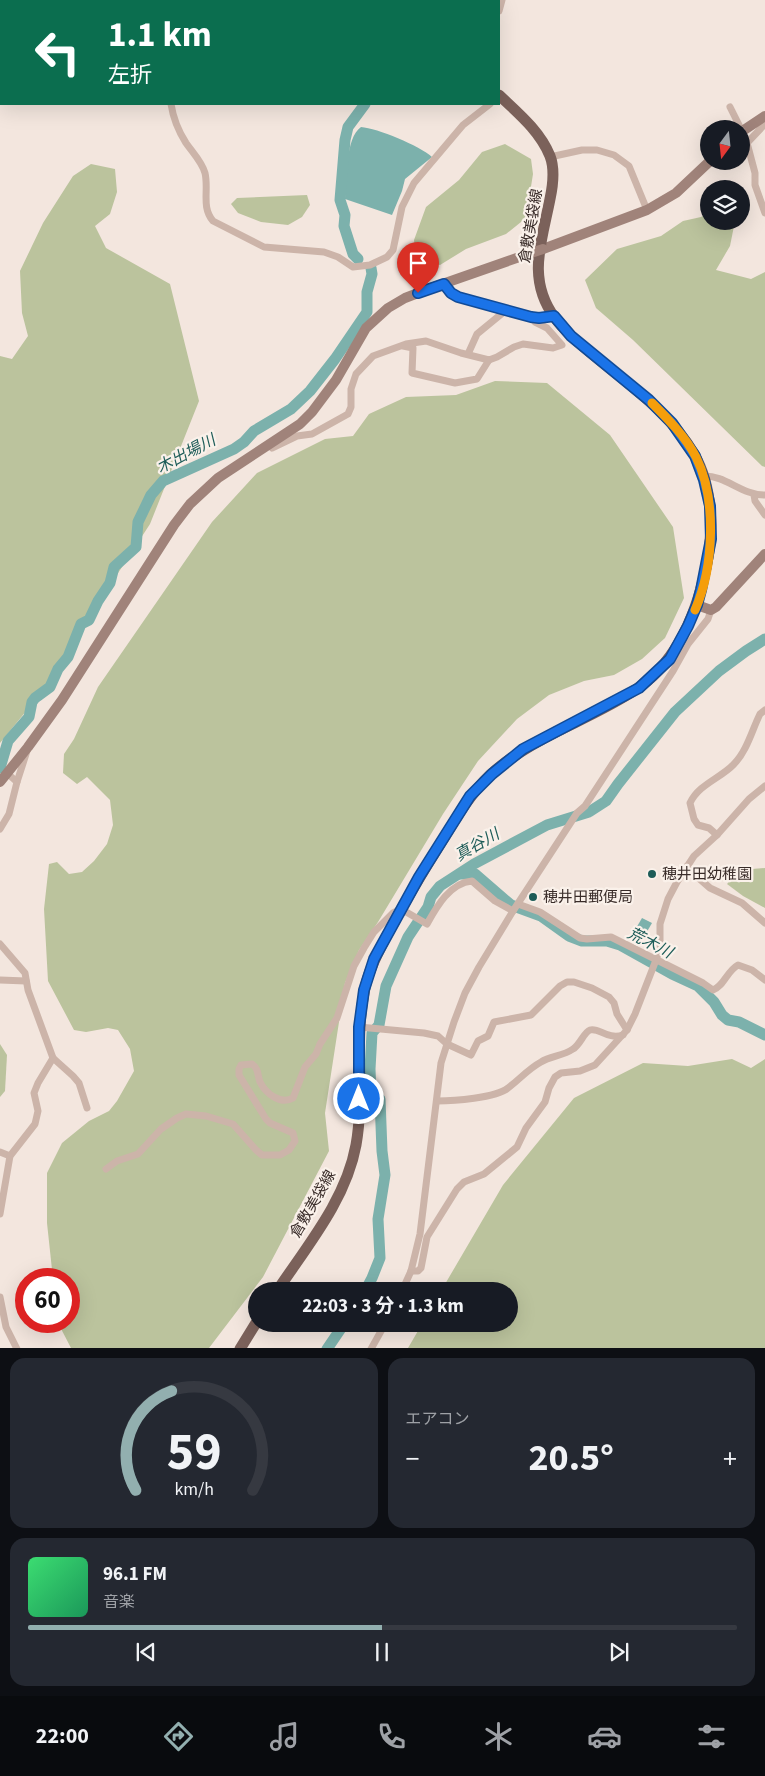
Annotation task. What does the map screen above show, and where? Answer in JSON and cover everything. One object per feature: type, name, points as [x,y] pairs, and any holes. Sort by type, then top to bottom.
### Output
[{"type":"main road","name":"倉敷美袋線","points":[[283,1282],[342,1190],[352,1164],[357,1142],[364,990],[374,959],[405,911],[419,877],[470,796],[486,779],[523,749],[639,688],[670,659],[697,605],[707,564],[711,539],[710,506],[703,476],[695,456],[672,423],[649,400],[571,336],[554,316],[544,298],[537,270],[553,187],[553,167],[538,134],[500,97]]},
{"type":"main road","points":[[240,1348],[250,1332]]},
{"type":"street","points":[[171,105],[185,142],[205,172],[206,206],[208,215],[213,221],[264,247],[324,252],[338,256],[353,266],[370,265],[387,257],[393,250],[402,207],[414,183],[463,125],[489,105]]},
{"type":"street","points":[[730,107],[737,120]]},
{"type":"street","points":[[750,125],[765,116]]},
{"type":"street","points":[[750,140],[765,124]]},
{"type":"street","points":[[550,157],[582,150],[597,150],[614,155],[629,166],[647,210]]},
{"type":"street","points":[[750,156],[755,185],[765,213]]},
{"type":"street","points":[[0,782],[62,700],[174,525],[201,492],[234,466],[300,424],[312,412],[336,380],[366,328],[388,308],[405,298],[647,210],[676,193],[700,170]]},
{"type":"street","points":[[444,284],[451,293],[458,297],[505,311],[539,318],[554,316]]},
{"type":"street","points":[[468,354],[477,334],[505,311]]},
{"type":"street","points":[[234,466],[253,459],[284,441],[297,436],[312,434],[348,414],[351,407],[351,389],[356,374],[373,356],[401,346],[426,341],[489,360],[523,344],[553,348],[562,345],[547,328],[535,322],[531,317]]},
{"type":"street","points":[[401,346],[413,348],[412,373],[455,383],[477,379],[489,360]]},
{"type":"street","points":[[703,476],[714,476],[754,495],[765,495]]},
{"type":"street","points":[[754,495],[755,501],[765,515]]},
{"type":"street","points":[[406,1282],[411,1271],[420,1234],[442,1062],[446,1044],[464,993],[516,907],[577,813],[590,798],[673,671],[688,644],[708,619],[711,610],[716,607],[765,554]]},
{"type":"street","points":[[697,605],[711,610]]},
{"type":"street","points":[[717,835],[709,828],[698,825],[694,819],[690,802],[694,793],[725,772],[737,761],[760,714],[765,710]]},
{"type":"street","points":[[0,829],[9,814],[28,747]]},
{"type":"street","points":[[7,774],[17,782]]},
{"type":"street","points":[[411,1271],[418,1271],[421,1268],[427,1237],[457,1189],[464,1182],[484,1174],[517,1147],[526,1128],[545,1102],[555,1077],[561,1073],[580,1071],[595,1066],[625,1033],[635,1014],[660,948],[660,924],[668,899],[686,867],[694,856],[717,835],[749,799],[765,786]]},
{"type":"street","points":[[686,867],[710,888],[742,903],[765,922]]},
{"type":"street","points":[[106,1169],[117,1161],[138,1154],[161,1129],[186,1114],[206,1116],[232,1124],[262,1154],[280,1155],[289,1150],[295,1141],[293,1132],[270,1124],[266,1120],[240,1079],[238,1069],[242,1065],[252,1064],[259,1073],[260,1082],[277,1099],[288,1101],[293,1098],[305,1067],[316,1054],[337,1018],[354,966],[374,932],[392,913],[405,911],[427,924],[450,890],[466,882],[472,881],[495,901],[540,912],[580,938],[611,937],[655,963],[702,983],[713,990],[718,988],[731,969],[738,965],[752,970],[765,980]]},
{"type":"street","points":[[0,944],[25,973],[26,981],[53,1058],[73,1076],[82,1092],[87,1108]]},
{"type":"street","points":[[0,980],[26,981]]},
{"type":"street","points":[[363,1028],[438,1036],[446,1044],[471,1054],[478,1041],[488,1036],[494,1022],[531,1015],[560,986],[567,982],[574,982],[592,988],[608,997],[614,1003],[625,1033]]},
{"type":"street","points":[[437,1101],[463,1100],[508,1089],[519,1077],[542,1061],[573,1049],[582,1041],[586,1033],[591,1030],[596,1030],[616,1038],[625,1033]]},
{"type":"street","points":[[0,1214],[10,1156],[35,1124],[38,1111],[34,1093],[53,1058]]},
{"type":"street","points":[[0,1152],[10,1156]]},
{"type":"street","points":[[0,1297],[3,1327],[17,1348]]},
{"type":"street","points":[[371,1348],[380,1332]]},
{"type":"green space","points":[[505,144],[531,159],[533,174],[526,218],[506,234],[466,249],[440,265],[416,260],[414,240],[426,207],[459,180],[482,152]]},
{"type":"green space","points":[[91,164],[115,169],[117,192],[110,214],[95,226],[106,248],[170,284],[199,401],[150,524],[36,699],[0,743],[0,356],[12,359],[28,336],[22,313],[20,271],[43,223],[73,176]]},
{"type":"green space","points":[[307,195],[310,205],[302,217],[288,225],[261,222],[238,213],[231,204],[237,198]]},
{"type":"green space","points":[[700,217],[700,230],[733,230],[730,246],[716,270],[751,279],[765,272],[765,467],[633,340],[596,308],[585,280],[617,249],[661,236],[683,221]]},
{"type":"green space","points":[[495,381],[547,383],[610,435],[673,527],[684,598],[665,638],[642,659],[614,675],[584,681],[549,695],[517,719],[478,761],[443,814],[359,950],[345,983],[325,1113],[329,1151],[263,1277],[259,1282],[248,1282],[248,1297],[209,1348],[71,1348],[63,1333],[80,1333],[80,1268],[52,1268],[47,1223],[47,1173],[62,1143],[89,1121],[109,1111],[134,1071],[130,1049],[118,1030],[108,1028],[86,1032],[74,1030],[48,981],[44,909],[49,864],[57,862],[69,874],[82,872],[94,861],[107,844],[113,825],[110,800],[87,777],[77,784],[63,773],[64,754],[74,739],[98,687],[212,522],[257,473],[325,439],[353,436],[369,414],[406,397],[456,395]]},
{"type":"green space","points":[[765,868],[765,908],[743,896],[727,884],[740,870]]},
{"type":"green space","points":[[0,1044],[7,1055],[5,1091],[0,1097]]},
{"type":"green space","points":[[732,1059],[751,1068],[765,1059],[765,1348],[408,1348],[417,1332],[518,1332],[518,1282],[446,1282],[503,1185],[574,1098],[643,1063],[688,1066]]},
{"type":"water","points":[[361,127],[398,138],[432,157],[405,179],[392,215],[345,199],[349,150],[356,132]]},
{"type":"water","points":[[642,918],[652,923],[641,942],[631,937]]},
{"type":"waterway","name":"木出場川","points":[[358,259],[353,254],[344,226],[345,215],[340,200],[345,140],[348,127],[364,105]]},
{"type":"waterway","name":"木出場川","points":[[0,768],[8,741],[29,717],[32,702],[35,698],[50,687],[58,669],[68,657],[81,624],[89,620],[98,601],[110,583],[114,567],[136,547],[138,522],[151,495],[163,481],[234,449],[254,431],[291,409],[310,391],[335,359],[367,312],[367,292],[372,274],[371,268]]},
{"type":"waterway","name":"真谷川","points":[[370,1282],[380,1258],[378,1219],[385,1175],[380,1099],[371,1094],[372,1033],[379,1025],[386,986],[408,937],[428,907],[431,897],[440,886],[474,864],[547,825],[589,812],[606,801],[675,712],[719,671],[765,639]]},
{"type":"waterway","name":"荒木川","points":[[460,874],[475,874],[511,905],[541,916],[569,936],[582,941],[607,941],[620,945],[698,986],[728,1020],[739,1022],[765,1035]]},
{"type":"waterway","name":"真谷川","points":[[328,1348],[339,1332]]},
{"type":"slow traffic","points":[[652,403],[672,423],[695,456],[704,480],[710,506],[711,539],[707,564],[695,610]]},
{"type":"place","name":"穂井田幼稚園","points":[[652,874]]},
{"type":"place","name":"穂井田郵便局","points":[[533,897]]},
{"type":"route","points":[[359,1099],[359,1027],[364,990],[374,959],[419,877],[470,796],[492,774],[523,749],[639,688],[670,659],[697,605],[711,539],[710,506],[704,480],[695,456],[672,423],[649,400],[571,336],[554,316],[531,317],[475,303],[451,293],[444,284],[418,293]]}]
